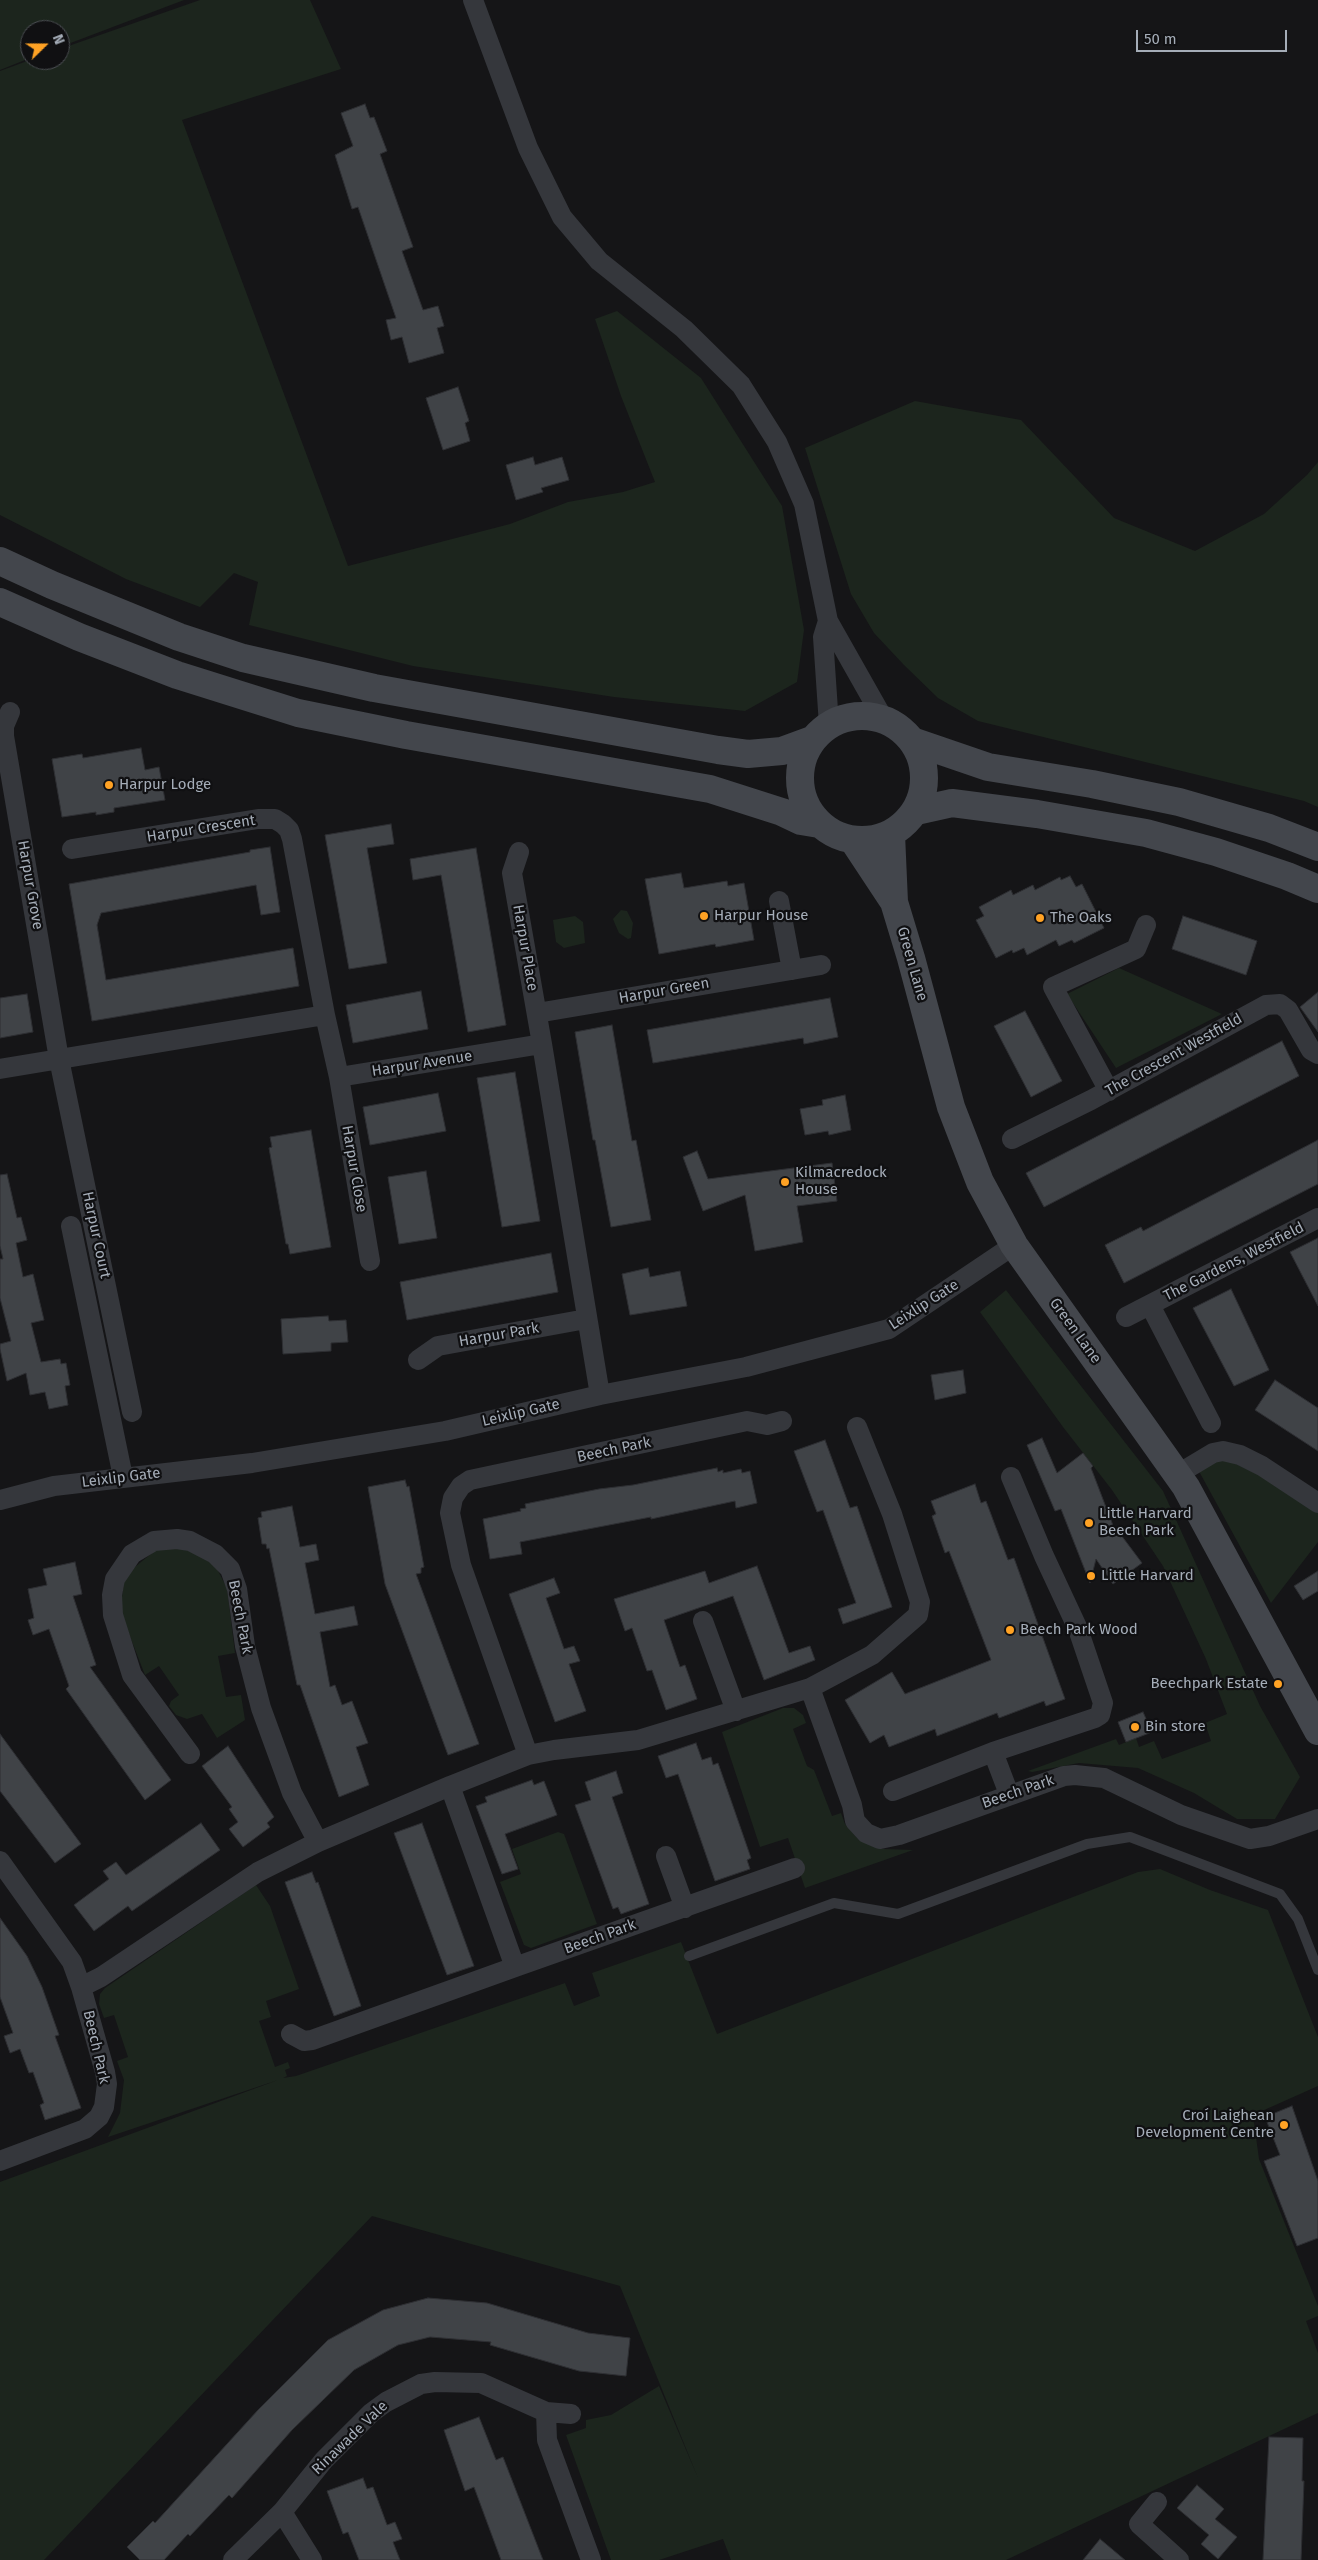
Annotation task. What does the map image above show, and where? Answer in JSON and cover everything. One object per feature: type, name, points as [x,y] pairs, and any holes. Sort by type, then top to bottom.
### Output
[{"type":"main road","points":[[0,560],[52,585],[179,637],[243,658],[374,688],[748,754],[782,750],[850,716],[867,716],[884,720],[900,728],[912,741],[921,757],[925,775],[923,794],[916,810],[905,824],[891,834],[860,841],[831,833],[819,824],[807,810],[801,792],[799,774],[803,756],[820,732]]},
{"type":"main road","points":[[0,602],[79,637],[177,674],[298,713],[406,735],[710,789],[782,812],[802,821],[819,824]]},
{"type":"main road","points":[[912,741],[988,767],[1092,784],[1179,802],[1269,828],[1318,847]]},
{"type":"main road","points":[[916,810],[952,803],[1037,814],[1146,833],[1216,852],[1288,876],[1318,889]]},
{"type":"main road","name":"Green Lane","points":[[891,834],[894,902],[951,1107],[980,1182],[1014,1245],[1178,1474],[1237,1578],[1289,1680],[1318,1731]]},
{"type":"main road","name":"Green Lane","points":[[853,840],[894,902]]},
{"type":"street","points":[[473,0],[528,148],[562,216],[599,261],[684,329],[741,385],[777,442],[804,504],[828,621],[884,720]]},
{"type":"street","points":[[820,732],[823,637],[828,621]]},
{"type":"street","name":"Harpur Grove","points":[[10,712],[4,726],[4,736],[60,1059]]},
{"type":"street","name":"Harpur Crescent","points":[[72,849],[258,819],[275,819],[283,824],[289,830],[292,839],[324,1015]]},
{"type":"street","name":"Harpur Place","points":[[519,852],[512,873],[542,1044]]},
{"type":"street","points":[[779,901],[792,970]]},
{"type":"street","points":[[1109,1091],[1053,987],[1136,949],[1146,925]]},
{"type":"street","name":"Harpur Green","points":[[537,1013],[821,965]]},
{"type":"street","name":"The Crescent Westfield","points":[[1012,1139],[1109,1091],[1266,1005],[1280,1004],[1288,1010],[1312,1050],[1318,1054]]},
{"type":"street","points":[[0,1069],[324,1015],[339,1077]]},
{"type":"street","points":[[542,1044],[600,1395]]},
{"type":"street","name":"Harpur Avenue","points":[[339,1077],[542,1044]]},
{"type":"street","name":"Harpur Court","points":[[60,1059],[132,1412]]},
{"type":"street","name":"Harpur Close","points":[[339,1077],[370,1262]]},
{"type":"street","name":"The Gardens, Westfield","points":[[1126,1317],[1318,1218]]},
{"type":"street","points":[[70,1226],[123,1477]]},
{"type":"street","name":"Leixlip Gate","points":[[0,1500],[54,1486],[252,1463],[445,1431],[600,1395],[746,1367],[889,1329],[1014,1245]]},
{"type":"street","name":"The Gardens, Westfield","points":[[1150,1305],[1212,1423]]},
{"type":"street","name":"Harpur Park","points":[[418,1360],[438,1346],[586,1319]]},
{"type":"street","name":"Beech Park","points":[[528,1755],[461,1565],[450,1513],[453,1498],[461,1486],[470,1480],[747,1422],[767,1425],[782,1421]]},
{"type":"street","points":[[81,1987],[101,1977],[258,1872],[318,1842],[450,1786],[528,1755],[632,1741],[810,1688],[872,1654],[918,1615],[919,1593],[892,1514],[857,1428]]},
{"type":"street","points":[[1178,1474],[1213,1453],[1223,1450],[1240,1455],[1262,1466],[1318,1503]]},
{"type":"street","points":[[893,1790],[993,1752],[1100,1715],[1103,1703],[1078,1629],[1044,1556],[1011,1477]]},
{"type":"street","name":"Beech Park","points":[[190,1754],[132,1675],[113,1615],[112,1595],[115,1578],[132,1554],[154,1541],[190,1540],[215,1554],[230,1569],[237,1589],[245,1646],[261,1708],[292,1793],[318,1842]]},
{"type":"street","points":[[703,1622],[736,1711]]},
{"type":"street","name":"Beech Park","points":[[810,1688],[852,1805],[855,1821],[866,1833],[885,1839],[1064,1776],[1104,1778],[1181,1814],[1250,1840],[1269,1836],[1318,1819]]},
{"type":"street","points":[[993,1752],[1009,1794]]},
{"type":"street","points":[[450,1786],[515,1967]]},
{"type":"street","points":[[666,1856],[685,1908]]},
{"type":"street","name":"Beech Park","points":[[0,1861],[72,1962],[81,1987],[107,2084],[104,2107],[99,2117],[85,2129],[0,2161]]},
{"type":"street","name":"Beech Park","points":[[291,2034],[304,2041],[312,2040],[795,1868]]},
{"type":"street","name":"Rinawade Vale","points":[[233,2560],[282,2512],[324,2460],[371,2413],[386,2402],[421,2384],[435,2382],[480,2383],[546,2412],[571,2414]]},
{"type":"street","points":[[546,2412],[547,2440],[591,2560]]},
{"type":"street","points":[[1156,2502],[1139,2524],[1179,2560]]},
{"type":"street","points":[[282,2512],[312,2560]]},
{"type":"lane","points":[[689,1956],[834,1903],[898,1914],[1087,1844],[1130,1837],[1280,1894],[1298,1919],[1318,1970]]},
{"type":"shaded area","points":[[0,0],[184,0],[70,43],[70,20],[20,20],[20,62],[0,70]]},
{"type":"shaded area","points":[[200,0],[310,0],[341,69],[182,120],[348,566],[510,524],[568,502],[623,492],[655,482],[621,396],[595,319],[617,311],[701,378],[782,506],[804,630],[797,682],[745,711],[614,697],[413,666],[249,625],[258,582],[234,573],[200,607],[126,579],[0,515],[0,71],[20,64],[20,70],[70,70],[70,46]]},
{"type":"shaded area","points":[[915,401],[1021,420],[1114,518],[1195,551],[1264,514],[1307,475],[1318,462],[1318,807],[1304,801],[978,721],[938,698],[904,665],[874,633],[851,594],[805,448]]},
{"type":"shaded area","points":[[621,910],[627,911],[633,923],[631,938],[628,939],[619,933],[613,919]]},
{"type":"shaded area","points":[[575,916],[583,922],[585,943],[564,948],[556,942],[553,920]]},
{"type":"shaded area","points":[[1119,968],[1222,1014],[1116,1068],[1067,994]]},
{"type":"shaded area","points":[[1006,1290],[1163,1491],[1260,1706],[1300,1777],[1275,1819],[1237,1819],[1194,1793],[1138,1768],[1079,1763],[1032,1772],[1028,1771],[1116,1739],[1119,1745],[1136,1738],[1139,1747],[1154,1741],[1162,1759],[1211,1741],[1205,1723],[1227,1714],[1206,1659],[1163,1566],[1112,1490],[1063,1427],[980,1312]]},
{"type":"shaded area","points":[[1213,1453],[1318,1503],[1318,1542],[1271,1603],[1195,1464]]},
{"type":"shaded area","points":[[177,1548],[200,1554],[216,1567],[227,1588],[235,1653],[218,1656],[226,1697],[241,1695],[245,1720],[217,1738],[202,1714],[187,1719],[176,1715],[169,1706],[171,1701],[179,1695],[159,1666],[145,1675],[120,1611],[125,1575],[157,1549]]},
{"type":"shaded area","points":[[783,1708],[794,1708],[803,1715],[806,1723],[793,1729],[807,1766],[814,1770],[832,1816],[841,1813],[845,1824],[858,1839],[883,1849],[913,1850],[805,1888],[788,1838],[760,1847],[722,1732]]},
{"type":"shaded area","points":[[558,1832],[564,1834],[597,1924],[531,1948],[524,1945],[500,1882],[521,1874],[512,1849]]},
{"type":"shaded area","points":[[1160,1869],[1210,1890],[1268,1910],[1318,2037],[1318,2086],[1253,2115],[1259,2159],[1318,2306],[1318,2316],[1306,2321],[1318,2353],[1318,2413],[1006,2560],[731,2560],[723,2539],[659,2560],[611,2560],[566,2435],[586,2428],[586,2420],[611,2415],[659,2386],[698,2478],[620,2286],[372,2216],[44,2560],[0,2560],[0,2182],[278,2080],[108,2137],[120,2113],[124,2080],[117,2061],[128,2057],[114,2015],[104,2018],[99,2004],[100,1994],[105,1988],[256,1885],[270,1906],[299,1989],[266,2001],[271,2017],[259,2021],[275,2067],[288,2062],[290,2068],[285,2070],[287,2076],[283,2078],[296,2076],[565,1983],[574,2006],[600,1996],[592,1973],[681,1942],[717,2034],[1138,1872]]},
{"type":"building","points":[[365,104],[370,118],[374,117],[387,151],[380,154],[413,247],[402,251],[423,310],[438,306],[444,326],[437,328],[444,353],[409,363],[402,337],[391,340],[386,320],[396,318],[358,207],[352,209],[335,155],[353,146],[341,113]]},
{"type":"building","points":[[458,387],[469,421],[465,423],[470,441],[443,450],[426,398]]},
{"type":"building","points":[[533,457],[535,465],[562,457],[569,480],[541,488],[543,492],[516,500],[506,465]]},
{"type":"building","name":"Harpur Lodge","points":[[141,748],[145,770],[159,767],[165,800],[114,808],[114,812],[96,815],[96,812],[62,817],[52,759],[82,754],[83,758]]},
{"type":"building","points":[[391,824],[394,844],[367,848],[387,963],[349,969],[325,835]]},
{"type":"building","points":[[270,847],[280,912],[261,915],[256,885],[101,913],[97,925],[106,980],[293,948],[299,986],[92,1021],[69,884]]},
{"type":"building","points":[[476,848],[506,1025],[468,1032],[441,875],[413,880],[410,859]]},
{"type":"building","name":"Harpur House","points":[[681,873],[684,888],[727,881],[728,886],[744,883],[754,940],[716,947],[715,944],[659,954],[645,879]]},
{"type":"building","name":"The Oaks","points":[[1070,876],[1076,887],[1082,884],[1104,928],[1074,943],[1072,940],[1059,946],[1056,940],[1027,955],[1024,948],[1013,953],[1012,950],[996,958],[976,920],[984,916],[979,907],[1011,890],[1013,895],[1033,885],[1035,890],[1060,877],[1061,880]]},
{"type":"building","points":[[1183,916],[1257,941],[1246,975],[1172,949]]},
{"type":"building","points":[[421,991],[428,1029],[353,1043],[346,1005]]},
{"type":"building","points":[[1318,992],[1318,1032],[1300,1007]]},
{"type":"building","points":[[27,994],[33,1032],[0,1038],[0,998]]},
{"type":"building","points":[[830,998],[838,1037],[804,1044],[803,1038],[653,1063],[647,1030]]},
{"type":"building","points":[[1025,1011],[1062,1081],[1031,1097],[994,1026]]},
{"type":"building","points":[[612,1025],[632,1141],[636,1140],[651,1220],[611,1227],[595,1140],[593,1140],[575,1032]]},
{"type":"building","points":[[1282,1041],[1299,1076],[1044,1207],[1026,1173]]},
{"type":"building","points":[[515,1072],[540,1221],[502,1227],[477,1078]]},
{"type":"building","points":[[438,1093],[446,1131],[370,1145],[363,1107]]},
{"type":"building","points":[[845,1095],[851,1130],[829,1135],[828,1131],[805,1135],[800,1109],[823,1105],[822,1100]]},
{"type":"building","points":[[311,1130],[331,1247],[290,1254],[288,1244],[286,1244],[269,1148],[272,1147],[270,1137]]},
{"type":"building","points":[[1318,1140],[1318,1184],[1124,1283],[1105,1245],[1141,1227],[1143,1231]]},
{"type":"building","points":[[697,1151],[708,1179],[832,1163],[837,1201],[797,1206],[803,1242],[755,1251],[745,1195],[703,1211],[683,1157]]},
{"type":"building","points":[[426,1171],[437,1238],[399,1244],[388,1177]]},
{"type":"building","points":[[7,1174],[17,1218],[21,1217],[27,1240],[16,1243],[23,1277],[33,1274],[44,1320],[31,1323],[41,1362],[60,1359],[61,1364],[66,1363],[70,1385],[65,1386],[68,1405],[49,1409],[45,1392],[30,1395],[26,1373],[7,1381],[0,1349],[0,1344],[11,1341],[0,1298],[0,1259],[3,1259],[0,1246],[0,1175]]},
{"type":"building","points":[[1318,1238],[1318,1306],[1290,1252]]},
{"type":"building","points":[[551,1253],[558,1292],[407,1320],[400,1282]]},
{"type":"building","points":[[648,1268],[650,1277],[680,1271],[687,1306],[630,1315],[622,1274]]},
{"type":"building","points":[[1231,1289],[1269,1370],[1234,1386],[1193,1308]]},
{"type":"building","points":[[328,1316],[329,1321],[346,1320],[348,1342],[331,1343],[331,1351],[283,1354],[281,1319]]},
{"type":"building","points":[[963,1370],[966,1393],[935,1400],[931,1375]]},
{"type":"building","points":[[1275,1380],[1318,1408],[1318,1451],[1255,1410]]},
{"type":"building","name":"Little Harvard Beech Park","points":[[1042,1438],[1057,1473],[1083,1453],[1093,1466],[1091,1468],[1117,1536],[1121,1535],[1142,1563],[1113,1584],[1096,1559],[1090,1583],[1061,1509],[1055,1511],[1027,1445]]},
{"type":"building","points":[[825,1440],[850,1508],[857,1506],[892,1607],[843,1624],[838,1609],[856,1603],[823,1510],[817,1512],[794,1451]]},
{"type":"building","points":[[717,1468],[718,1472],[723,1470],[723,1473],[741,1469],[742,1473],[750,1471],[757,1503],[736,1508],[735,1501],[651,1519],[651,1517],[520,1542],[522,1554],[490,1559],[483,1519],[521,1511],[520,1509],[526,1508],[525,1504]]},
{"type":"building","points":[[405,1480],[407,1487],[409,1486],[424,1567],[421,1568],[421,1573],[416,1574],[479,1744],[448,1755],[385,1584],[368,1487]]},
{"type":"building","name":"Beech Park Wood","points":[[975,1484],[981,1503],[986,1501],[1008,1560],[1014,1558],[1065,1699],[1046,1706],[1044,1701],[999,1718],[997,1713],[937,1736],[935,1729],[889,1747],[884,1735],[870,1743],[845,1700],[892,1672],[905,1694],[991,1660],[949,1551],[945,1553],[932,1516],[936,1514],[931,1501]]},
{"type":"building","points":[[292,1506],[300,1547],[316,1544],[319,1560],[305,1563],[315,1614],[354,1606],[358,1625],[320,1632],[330,1687],[335,1685],[342,1705],[352,1701],[368,1743],[356,1747],[369,1785],[339,1797],[300,1685],[297,1685],[269,1548],[267,1549],[266,1544],[262,1544],[258,1518],[262,1517],[261,1512]]},
{"type":"building","points":[[75,1562],[82,1594],[73,1596],[96,1665],[90,1667],[171,1780],[145,1800],[66,1689],[69,1686],[49,1629],[33,1635],[28,1620],[34,1618],[28,1589],[47,1585],[43,1569]]},
{"type":"building","points":[[757,1566],[789,1653],[810,1646],[815,1660],[764,1680],[733,1596],[664,1620],[680,1667],[685,1665],[697,1699],[666,1710],[652,1670],[647,1671],[632,1628],[625,1631],[614,1599],[705,1571],[709,1583]]},
{"type":"building","points":[[1318,1571],[1318,1591],[1303,1600],[1294,1586]]},
{"type":"building","points":[[554,1578],[560,1593],[546,1598],[564,1649],[574,1646],[580,1661],[569,1664],[586,1711],[555,1722],[509,1594]]},
{"type":"building","name":"Bin store","points":[[1143,1712],[1152,1732],[1126,1742],[1118,1722]]},
{"type":"building","points":[[0,1734],[81,1844],[55,1863],[0,1791]]},
{"type":"building","points":[[696,1743],[702,1760],[711,1757],[713,1765],[718,1763],[751,1858],[747,1860],[750,1869],[715,1881],[678,1774],[666,1778],[658,1756]]},
{"type":"building","points":[[228,1746],[274,1817],[267,1823],[270,1827],[243,1847],[229,1829],[238,1822],[229,1809],[232,1807],[202,1766]]},
{"type":"building","points":[[616,1771],[623,1793],[612,1797],[649,1904],[621,1914],[618,1907],[613,1909],[575,1805],[591,1800],[585,1782]]},
{"type":"building","points":[[532,1780],[534,1785],[544,1781],[557,1815],[505,1834],[518,1869],[502,1874],[476,1806],[487,1802],[485,1797]]},
{"type":"building","points":[[201,1823],[220,1850],[132,1911],[128,1906],[94,1931],[74,1905],[109,1879],[103,1871],[116,1862],[126,1875]]},
{"type":"building","points":[[422,1823],[474,1966],[447,1975],[394,1833]]},
{"type":"building","points":[[312,1872],[316,1883],[318,1882],[361,2006],[334,2016],[285,1882]]},
{"type":"building","points":[[0,1918],[27,1956],[42,1987],[59,2035],[55,2036],[81,2108],[45,2120],[40,2105],[44,2103],[33,2072],[29,2073],[20,2049],[10,2053],[4,2036],[13,2033],[0,1997]]},
{"type":"building","points":[[1292,2106],[1318,2181],[1318,2238],[1297,2246],[1264,2161],[1280,2155],[1265,2117]]},
{"type":"building","points":[[428,2298],[487,2303],[588,2333],[630,2338],[626,2376],[579,2371],[490,2345],[491,2342],[430,2337],[398,2345],[354,2370],[292,2430],[232,2498],[229,2495],[164,2560],[140,2560],[127,2547],[153,2521],[155,2523],[258,2410],[328,2340],[383,2310]]},
{"type":"building","points":[[479,2417],[496,2460],[503,2457],[543,2560],[501,2560],[474,2487],[465,2491],[444,2430]]},
{"type":"building","points":[[1269,2437],[1303,2438],[1302,2481],[1304,2481],[1301,2560],[1263,2560]]},
{"type":"building","points":[[363,2478],[367,2489],[373,2487],[387,2525],[395,2522],[402,2539],[393,2542],[400,2560],[359,2560],[348,2532],[343,2534],[327,2491]]},
{"type":"building","points":[[1197,2485],[1224,2509],[1215,2519],[1237,2537],[1218,2559],[1201,2544],[1209,2535],[1177,2508]]},
{"type":"building","points":[[1100,2539],[1125,2560],[1083,2560]]},
{"type":"place","name":"Harpur Lodge","points":[[109,785]]},
{"type":"place","name":"Harpur House","points":[[704,916]]},
{"type":"place","name":"The Oaks","points":[[1040,918]]},
{"type":"place","name":"Kilmacredock House","points":[[785,1182]]},
{"type":"place","name":"Little Harvard Beech Park","points":[[1089,1523]]},
{"type":"place","name":"Little Harvard","points":[[1091,1576]]},
{"type":"place","name":"Beech Park Wood","points":[[1010,1630]]},
{"type":"place","name":"Beechpark Estate","points":[[1278,1684]]},
{"type":"place","name":"Bin store","points":[[1135,1727]]},
{"type":"place","name":"Croí Laighean Development Centre","points":[[1284,2125]]}]
